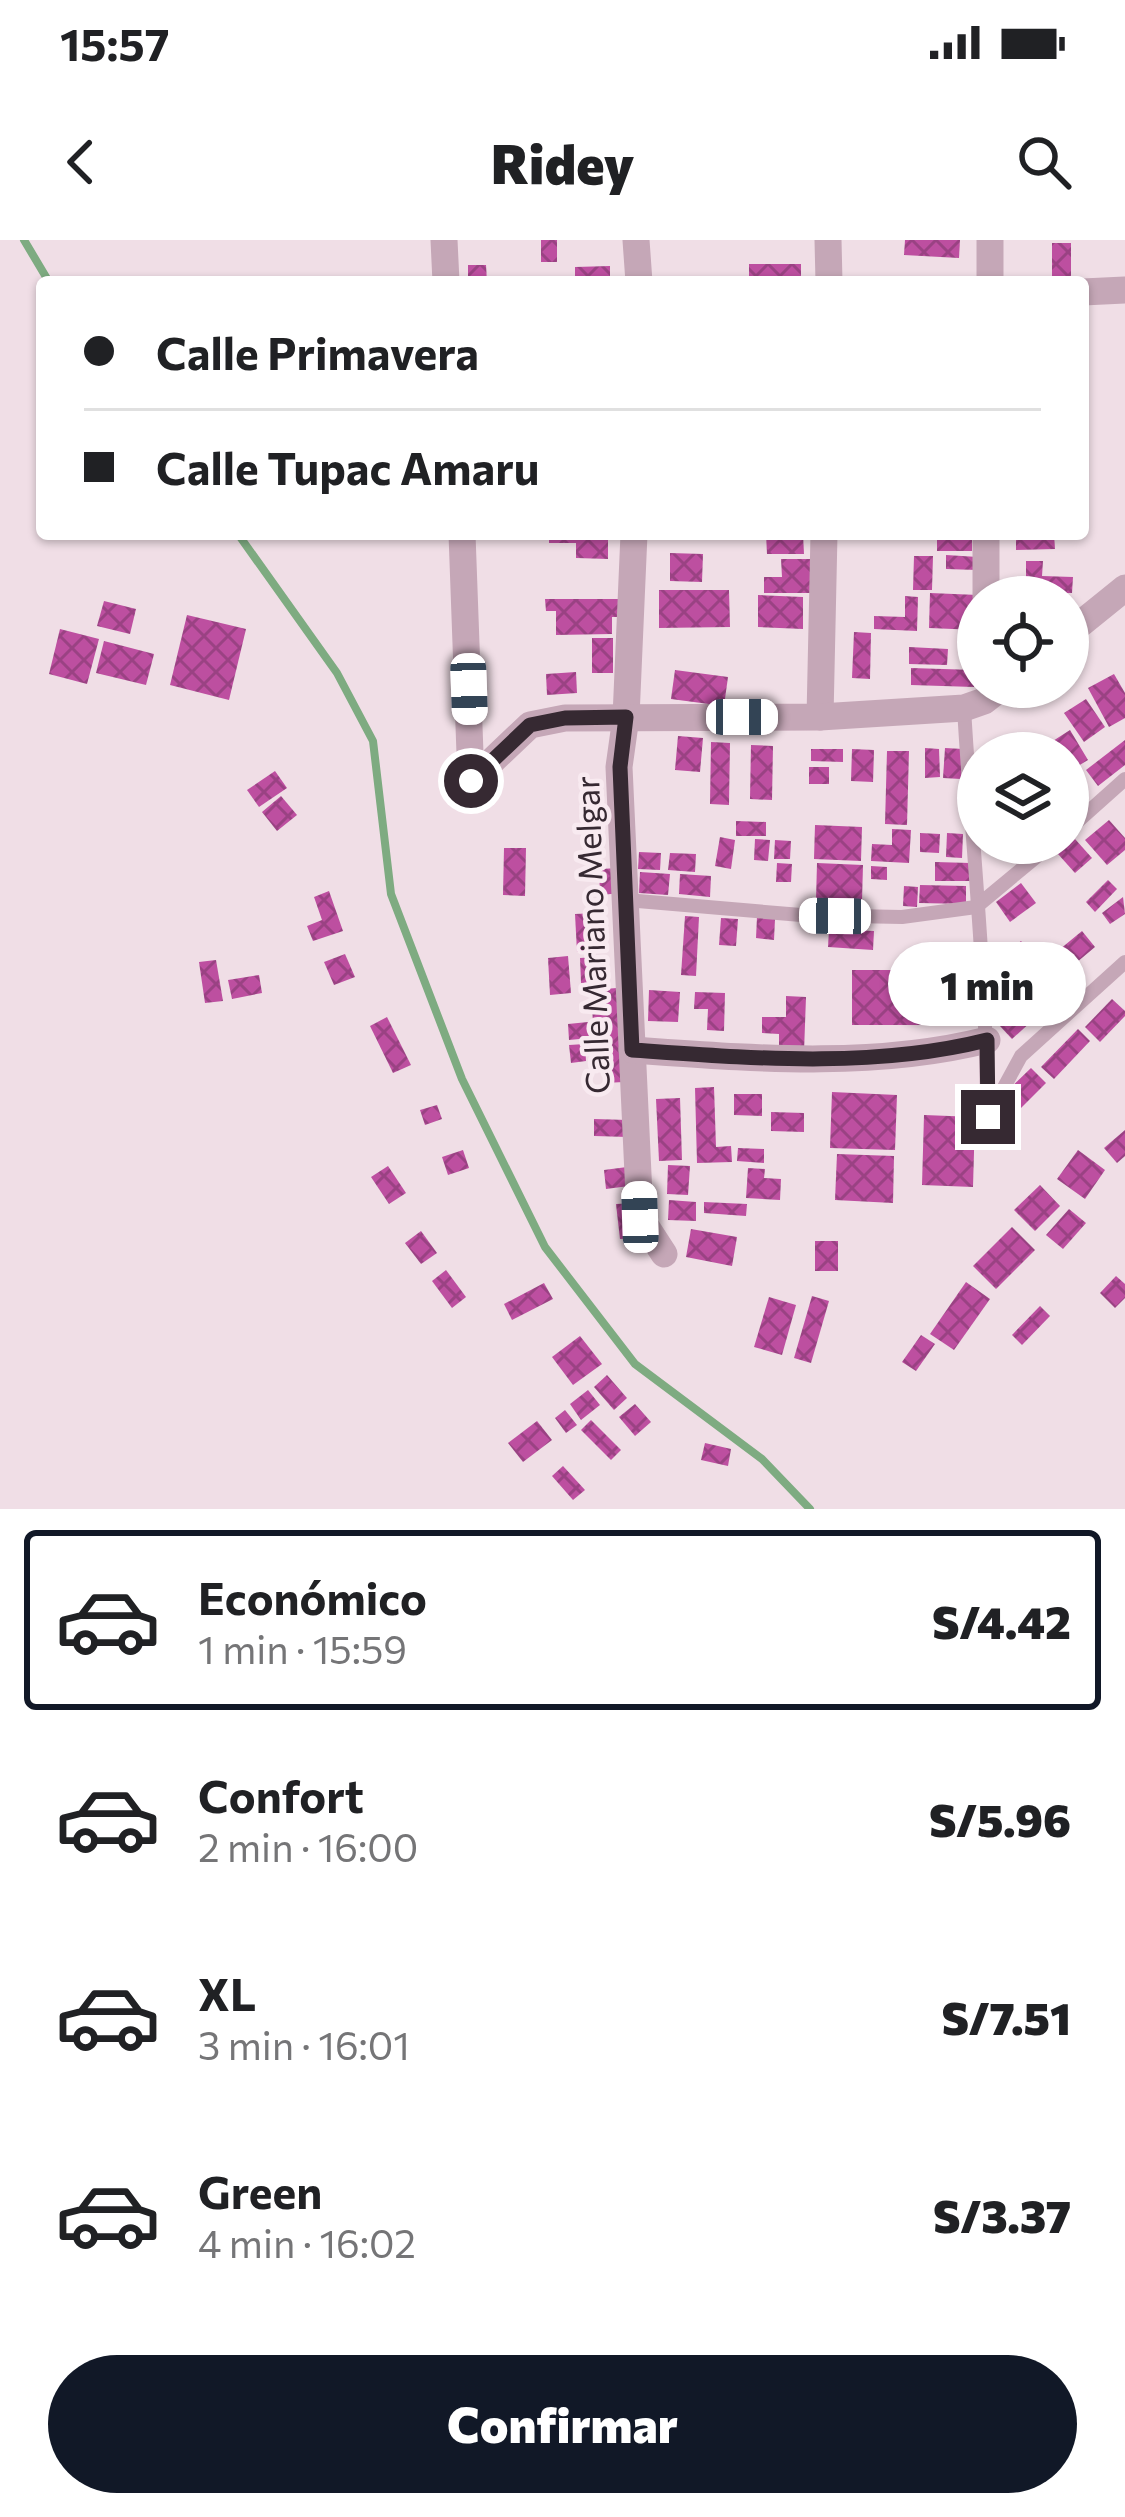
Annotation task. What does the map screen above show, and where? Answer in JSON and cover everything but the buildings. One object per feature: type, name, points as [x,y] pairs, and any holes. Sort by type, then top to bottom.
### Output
[{"type":"street","points":[[444,240],[446,276]]},
{"type":"street","points":[[636,240],[639,276]]},
{"type":"street","points":[[828,240],[829,276]]},
{"type":"street","points":[[990,240],[990,276]]},
{"type":"street","points":[[1089,292],[1125,290]]},
{"type":"street","points":[[462,540],[471,781],[530,725],[565,718],[820,717],[957,699]]},
{"type":"street","name":"Calle Mariano Melgar","points":[[634,540],[620,767],[640,1217],[664,1254]]},
{"type":"street","points":[[820,717],[824,540]]},
{"type":"street","points":[[986,540],[986,576]]},
{"type":"street","points":[[1089,617],[1125,588]]},
{"type":"street","points":[[632,1050],[793,1061],[957,1048],[987,1040]]},
{"type":"lane","points":[[984,708],[976,907],[987,992],[988,1117],[1021,1056],[1125,962]]},
{"type":"lane","points":[[1089,811],[1125,778]]},
{"type":"lane","points":[[626,900],[801,915],[902,917],[976,907],[1028,864]]},
{"type":"waterway","points":[[24,240],[45,276]]},
{"type":"waterway","points":[[242,540],[337,673],[373,741],[391,894],[462,1079],[545,1247],[635,1364],[762,1459],[810,1509]]},
{"type":"route","points":[[471,781],[530,725],[565,718],[626,717],[620,767],[632,1050],[793,1061],[957,1048],[987,1040],[988,1117]]}]
